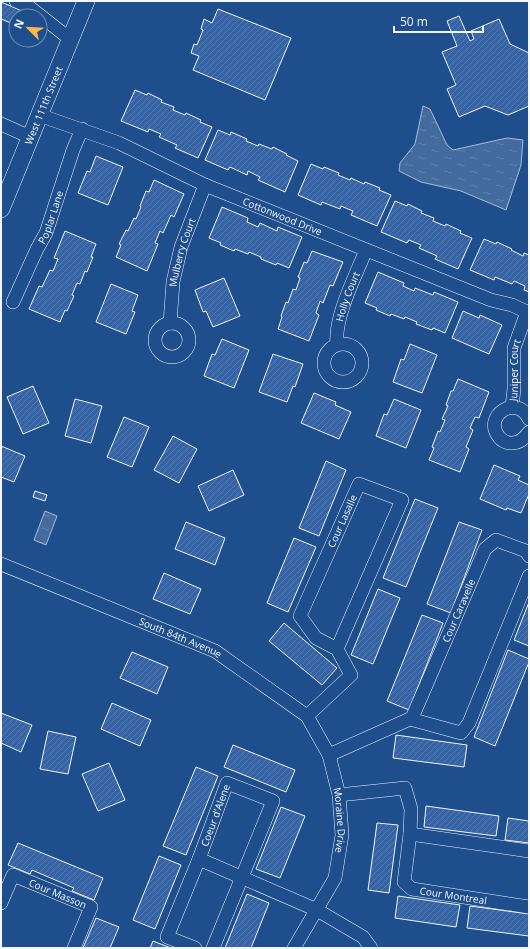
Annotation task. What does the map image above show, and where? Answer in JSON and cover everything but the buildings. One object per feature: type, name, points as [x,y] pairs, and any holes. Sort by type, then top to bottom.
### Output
[{"type":"main road","name":"West 111th Street","points":[[1,209],[86,1]]},
{"type":"street","points":[[16,1],[28,6],[70,39]]},
{"type":"street","name":"Cottonwood Drive","points":[[39,115],[119,143],[205,185],[491,300],[512,305],[528,312]]},
{"type":"street","points":[[1,124],[30,137]]},
{"type":"street","name":"Poplar Lane","points":[[13,302],[46,234],[67,171],[72,150],[82,129]]},
{"type":"street","name":"Mulberry Court","points":[[170,323],[173,282],[181,247],[205,185]]},
{"type":"street","name":"Holly Court","points":[[337,344],[336,337],[342,311],[366,250]]},
{"type":"street","name":"Juniper Court","points":[[512,407],[514,389],[514,348],[528,312]]},
{"type":"street","name":"Juniper Court","points":[[529,419],[523,411],[512,407],[501,412],[497,416],[495,428],[496,434],[500,438],[511,443],[522,441],[529,432]]},
{"type":"street","name":"Cour Lasalle","points":[[359,484],[402,500],[337,650],[316,638],[300,616],[359,484]]},
{"type":"street","name":"Cour Caravelle","points":[[410,719],[412,718],[485,549],[496,540],[526,552],[529,556]]},
{"type":"street","name":"South 84th Avenue","points":[[1,564],[215,651],[307,716],[329,755]]},
{"type":"street","points":[[329,755],[410,719],[461,733],[469,723],[529,576]]},
{"type":"street","points":[[307,716],[351,675],[337,650]]},
{"type":"street","name":"Moraine Drive","points":[[294,948],[335,878],[342,835],[339,795],[329,755]]},
{"type":"street","name":"Coeur d'Alene","points":[[195,948],[167,937],[228,783],[272,801],[213,948]]},
{"type":"street","name":"Cour Montreal","points":[[339,795],[405,788],[411,809],[410,834],[404,882],[412,889],[529,907]]},
{"type":"street","points":[[410,834],[529,851]]},
{"type":"street","name":"Coeur d'Alene","points":[[199,859],[317,910],[363,937],[371,948]]},
{"type":"street","name":"Cour Masson","points":[[1,903],[13,875],[91,907],[74,948]]},
{"type":"water","points":[[423,106],[430,109],[447,145],[453,150],[507,138],[523,140],[521,165],[506,210],[461,191],[421,182],[399,171],[400,163],[415,144]]},
{"type":"water","points":[[45,511],[57,516],[46,545],[34,540]]}]
